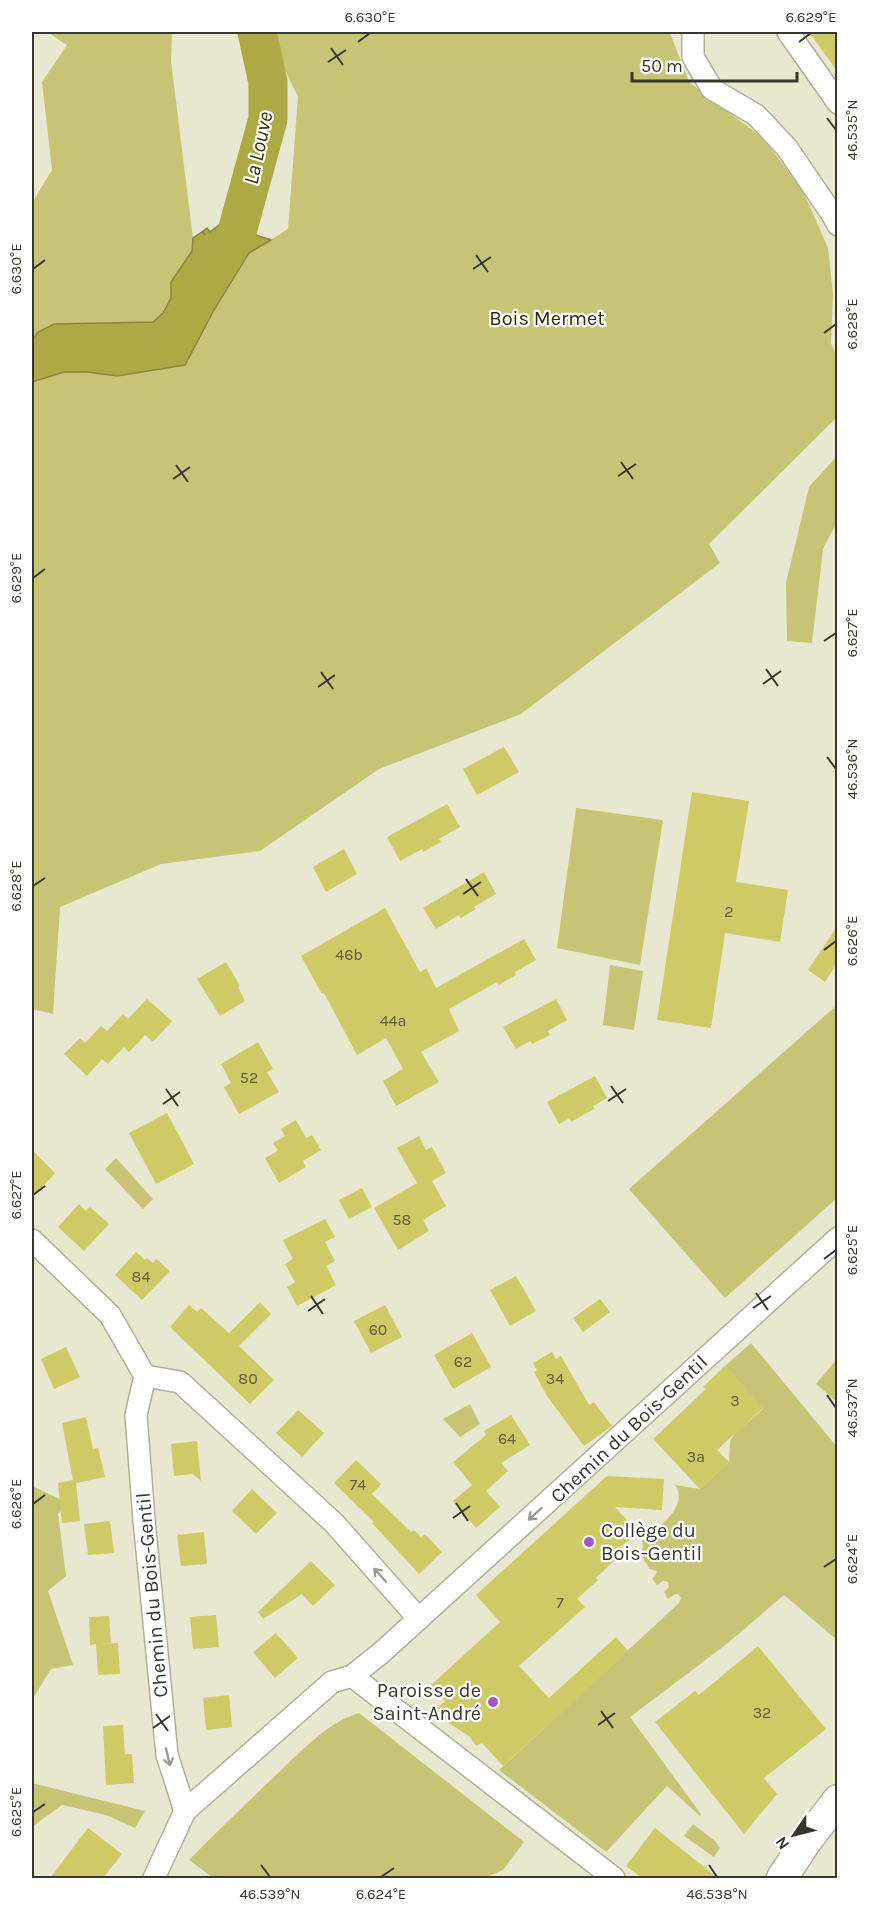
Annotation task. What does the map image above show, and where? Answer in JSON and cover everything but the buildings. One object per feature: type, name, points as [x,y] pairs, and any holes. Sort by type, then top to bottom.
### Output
[{"type":"main road","points":[[782,1878],[837,1800]]},
{"type":"street","points":[[693,32],[693,57],[712,89],[756,115],[787,148],[837,225]]},
{"type":"street","points":[[788,32],[837,103]]},
{"type":"street","name":"Chemin du Bois-Gentil","points":[[153,1878],[185,1811],[332,1682],[352,1676],[419,1619],[837,1238]]},
{"type":"street","points":[[32,1240],[110,1315],[145,1376],[180,1382],[334,1523],[419,1619]]},
{"type":"street","name":"Chemin du Bois-Gentil","points":[[145,1376],[136,1415],[144,1520],[167,1755],[185,1811]]},
{"type":"street","points":[[352,1676],[614,1878]]},
{"type":"green space","points":[[47,32],[172,32],[171,61],[193,238],[192,251],[171,282],[171,298],[153,322],[54,324],[38,332],[32,341],[32,203],[52,170],[42,82],[67,45]]},
{"type":"green space","name":"Bois Mermet","points":[[267,32],[671,32],[689,82],[764,139],[803,191],[828,248],[833,294],[831,343],[837,357],[837,417],[709,544],[720,563],[521,714],[379,769],[260,851],[161,864],[60,907],[53,1014],[32,1009],[32,382],[64,372],[117,376],[185,365],[214,310],[250,253],[288,229],[298,97]]},
{"type":"green space","points":[[837,456],[837,522],[823,549],[812,643],[787,641],[786,583],[809,487]]},
{"type":"green space","points":[[576,808],[663,820],[640,965],[557,948]]},
{"type":"green space","points":[[610,965],[643,971],[634,1030],[603,1025]]},
{"type":"green space","points":[[837,1005],[837,1198],[725,1298],[629,1189]]},
{"type":"green space","points":[[116,1158],[153,1199],[143,1209],[105,1169]]},
{"type":"green space","points":[[751,1343],[837,1447],[837,1640],[784,1595],[728,1643],[630,1717],[701,1814],[700,1816],[667,1786],[606,1852],[499,1770],[679,1603],[681,1598],[678,1594],[668,1599],[664,1592],[669,1587],[668,1582],[663,1581],[657,1585],[652,1579],[657,1571],[650,1569],[640,1554],[643,1547],[642,1541],[663,1524],[675,1509],[678,1493],[675,1485],[700,1489],[729,1462],[730,1441],[739,1427],[741,1428],[763,1409],[725,1366]]},
{"type":"green space","points":[[837,1359],[837,1402],[816,1384]]},
{"type":"green space","points":[[470,1404],[480,1424],[460,1437],[443,1419]]},
{"type":"green space","points":[[32,1486],[68,1503],[58,1514],[66,1576],[48,1591],[73,1665],[51,1669],[32,1700]]},
{"type":"green space","points":[[359,1713],[524,1842],[503,1870],[485,1878],[213,1878],[189,1860],[325,1730]]},
{"type":"green space","points":[[32,1783],[145,1811],[135,1828],[106,1815],[62,1805],[32,1827]]},
{"type":"green space","points":[[693,1824],[715,1841],[720,1848],[714,1857],[684,1836]]},
{"type":"shaded area","points":[[219,225],[271,240],[249,253],[214,310],[185,365],[117,376],[64,372],[32,382],[32,341],[38,332],[54,324],[153,322],[163,313],[171,298],[171,282],[192,251],[193,238],[202,232],[205,235],[203,231],[207,228],[210,232]]},
{"type":"waterway","name":"La Louve","points":[[238,228],[268,119],[268,82],[257,32]]},
{"type":"place","name":"Collège du Bois-Gentil","points":[[589,1542]]},
{"type":"place","name":"Paroisse de Saint-André","points":[[493,1702]]}]
